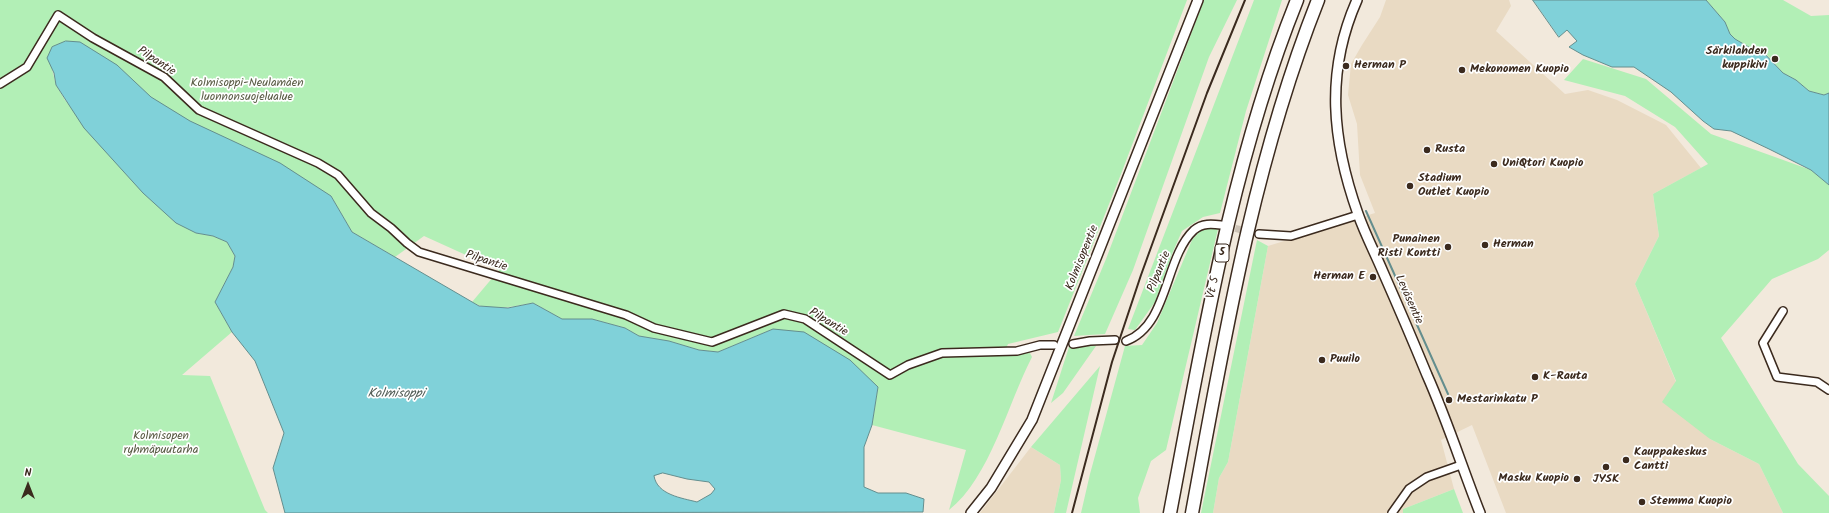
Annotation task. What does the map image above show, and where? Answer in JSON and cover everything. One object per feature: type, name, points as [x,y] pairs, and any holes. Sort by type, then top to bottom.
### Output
[{"type":"highway","name":"Vt 5","points":[[1170,513],[1208,314],[1240,176],[1279,44],[1297,0]]},
{"type":"highway","name":"Vt 5","points":[[1192,513],[1228,321],[1261,182],[1299,50],[1318,0]]},
{"type":"main road","name":"Kolmisopentie","points":[[971,513],[990,488],[1032,420],[1198,0]]},
{"type":"main road","name":"Leväsentie","points":[[1357,0],[1347,22],[1342,39],[1337,71],[1335,100],[1339,140],[1358,215],[1429,378],[1480,513]]},
{"type":"street","name":"Pilpantie","points":[[0,84],[27,67],[58,15],[93,38],[164,77],[199,110],[318,163],[338,174],[371,213],[419,252],[626,316],[654,328],[712,342],[784,314],[804,319],[890,375],[908,365],[942,353],[1017,351],[1040,345],[1054,345]]},
{"type":"street","points":[[1260,234],[1291,236],[1358,215]]},
{"type":"street","name":"Pilpantie","points":[[1126,341],[1134,338],[1151,319],[1182,248],[1194,230],[1210,224],[1221,225]]},
{"type":"street","points":[[1783,311],[1763,343],[1777,377],[1817,382],[1829,390]]},
{"type":"street","points":[[1073,344],[1090,341],[1115,340]]},
{"type":"street","points":[[1392,513],[1408,489],[1428,478],[1461,465]]},
{"type":"shaded area","points":[[1386,0],[1509,0],[1511,6],[1496,31],[1565,94],[1588,90],[1617,100],[1666,125],[1701,168],[1653,194],[1659,236],[1635,284],[1676,382],[1710,439],[1759,464],[1783,513],[1506,513],[1472,425],[1441,440],[1454,489],[1403,509],[1403,513],[1213,513],[1219,478],[1228,462],[1268,246],[1375,213],[1360,175],[1357,124],[1348,95],[1351,64],[1380,17]]},
{"type":"shaded area","points":[[1031,447],[1060,465],[1061,480],[1054,513],[980,513]]},
{"type":"green space","points":[[0,0],[1187,0],[1121,174],[1058,332],[1008,344],[1003,355],[1030,353],[1032,357],[987,460],[976,479],[963,496],[949,510],[966,450],[872,425],[878,387],[773,329],[718,352],[699,350],[669,341],[639,336],[625,328],[592,319],[562,319],[533,303],[502,308],[479,305],[472,302],[499,270],[424,236],[395,257],[352,232],[331,196],[52,69],[56,85],[65,100],[126,174],[196,233],[213,236],[227,242],[235,256],[233,267],[215,302],[232,332],[182,375],[210,376],[265,510],[268,513],[0,513]]},
{"type":"green space","points":[[1204,0],[1237,0],[1209,57],[1133,270],[1105,334],[1074,336],[1106,259]]},
{"type":"green space","points":[[1254,0],[1282,0],[1246,111],[1220,213],[1203,217],[1182,231],[1155,302],[1135,330],[1128,329]]},
{"type":"green space","points":[[1706,0],[1783,0],[1811,16],[1829,15],[1829,93],[1824,95],[1809,91],[1796,80],[1783,73],[1766,54],[1758,49],[1752,49],[1735,39],[1730,34],[1725,22]]},
{"type":"green space","points":[[1583,59],[1646,79],[1711,134],[1811,170],[1829,185],[1829,250],[1818,259],[1772,279],[1721,338],[1798,464],[1829,496],[1829,513],[1783,513],[1759,464],[1710,439],[1662,402],[1676,381],[1635,284],[1659,236],[1653,194],[1708,164],[1675,127],[1625,96],[1564,80]]},
{"type":"green space","points":[[1208,228],[1218,229],[1166,450],[1151,461],[1138,498],[1140,513],[1081,513],[1090,474],[1125,346],[1142,345],[1157,323],[1192,240],[1199,232]]},
{"type":"green space","points":[[1257,240],[1268,246],[1228,462],[1219,478],[1213,513],[1201,513]]},
{"type":"green space","points":[[1096,346],[1063,393],[1051,403],[1069,347]]},
{"type":"green space","points":[[1100,366],[1066,513],[1054,513],[1061,480],[1060,465],[1031,447]]},
{"type":"green space","points":[[1454,489],[1463,513],[1403,513],[1403,509]]},
{"type":"water","points":[[1533,0],[1706,0],[1725,22],[1730,34],[1735,39],[1752,49],[1761,50],[1783,73],[1796,80],[1809,91],[1824,95],[1829,93],[1829,185],[1811,170],[1769,149],[1731,131],[1714,129],[1671,92],[1634,67],[1612,67],[1583,55],[1569,47],[1577,41],[1567,30],[1559,37]]},
{"type":"water","name":"Kolmisoppi","points":[[66,41],[80,42],[117,65],[151,97],[190,121],[280,163],[331,196],[352,232],[479,306],[508,308],[533,303],[562,319],[592,319],[625,328],[639,336],[669,341],[699,350],[718,352],[773,329],[804,332],[850,360],[878,387],[872,425],[864,447],[864,487],[878,493],[906,493],[924,499],[923,512],[285,513],[273,468],[284,433],[255,361],[232,332],[215,302],[233,267],[235,256],[227,242],[213,236],[196,233],[176,223],[143,193],[84,128],[56,85],[54,73],[47,58],[52,47]],"holes":[[[663,473],[687,479],[709,482],[715,489],[711,494],[697,502],[665,492],[660,488],[654,476]]]},
{"type":"waterway","points":[[1366,211],[1448,394]]},
{"type":"tunnel","points":[[1225,226],[1259,234]]},
{"type":"railway","points":[[1072,513],[1112,362],[1141,275],[1207,93],[1245,0]]},
{"type":"place","name":"Särkilahden kuppikivi","points":[[1775,59]]},
{"type":"place","name":"Herman P","points":[[1346,66]]},
{"type":"place","name":"Mekonomen Kuopio","points":[[1462,70]]},
{"type":"place","name":"Rusta","points":[[1427,150]]},
{"type":"place","name":"UniQtori Kuopio","points":[[1494,164]]},
{"type":"place","name":"Stadium Outlet Kuopio","points":[[1410,186]]},
{"type":"place","name":"Herman","points":[[1485,245]]},
{"type":"place","name":"Punainen Risti Kontti","points":[[1448,247]]},
{"type":"place","name":"Herman E","points":[[1373,277]]},
{"type":"place","name":"Puuilo","points":[[1322,360]]},
{"type":"place","name":"K-Rauta","points":[[1535,377]]},
{"type":"place","name":"Mestarinkatu P","points":[[1449,400]]},
{"type":"place","name":"Kauppakeskus Cantti","points":[[1626,460]]},
{"type":"place","name":"JYSK","points":[[1606,467]]},
{"type":"place","name":"Masku Kuopio","points":[[1577,479]]},
{"type":"place","name":"Stemma Kuopio","points":[[1642,502]]},
{"type":"park label","name":"Kolmisoppi-Neulamäen luonnonsuojelualue","points":[[247,91]]},
{"type":"park label","name":"Kolmisopen ryhmäpuutarha","points":[[161,444]]}]
